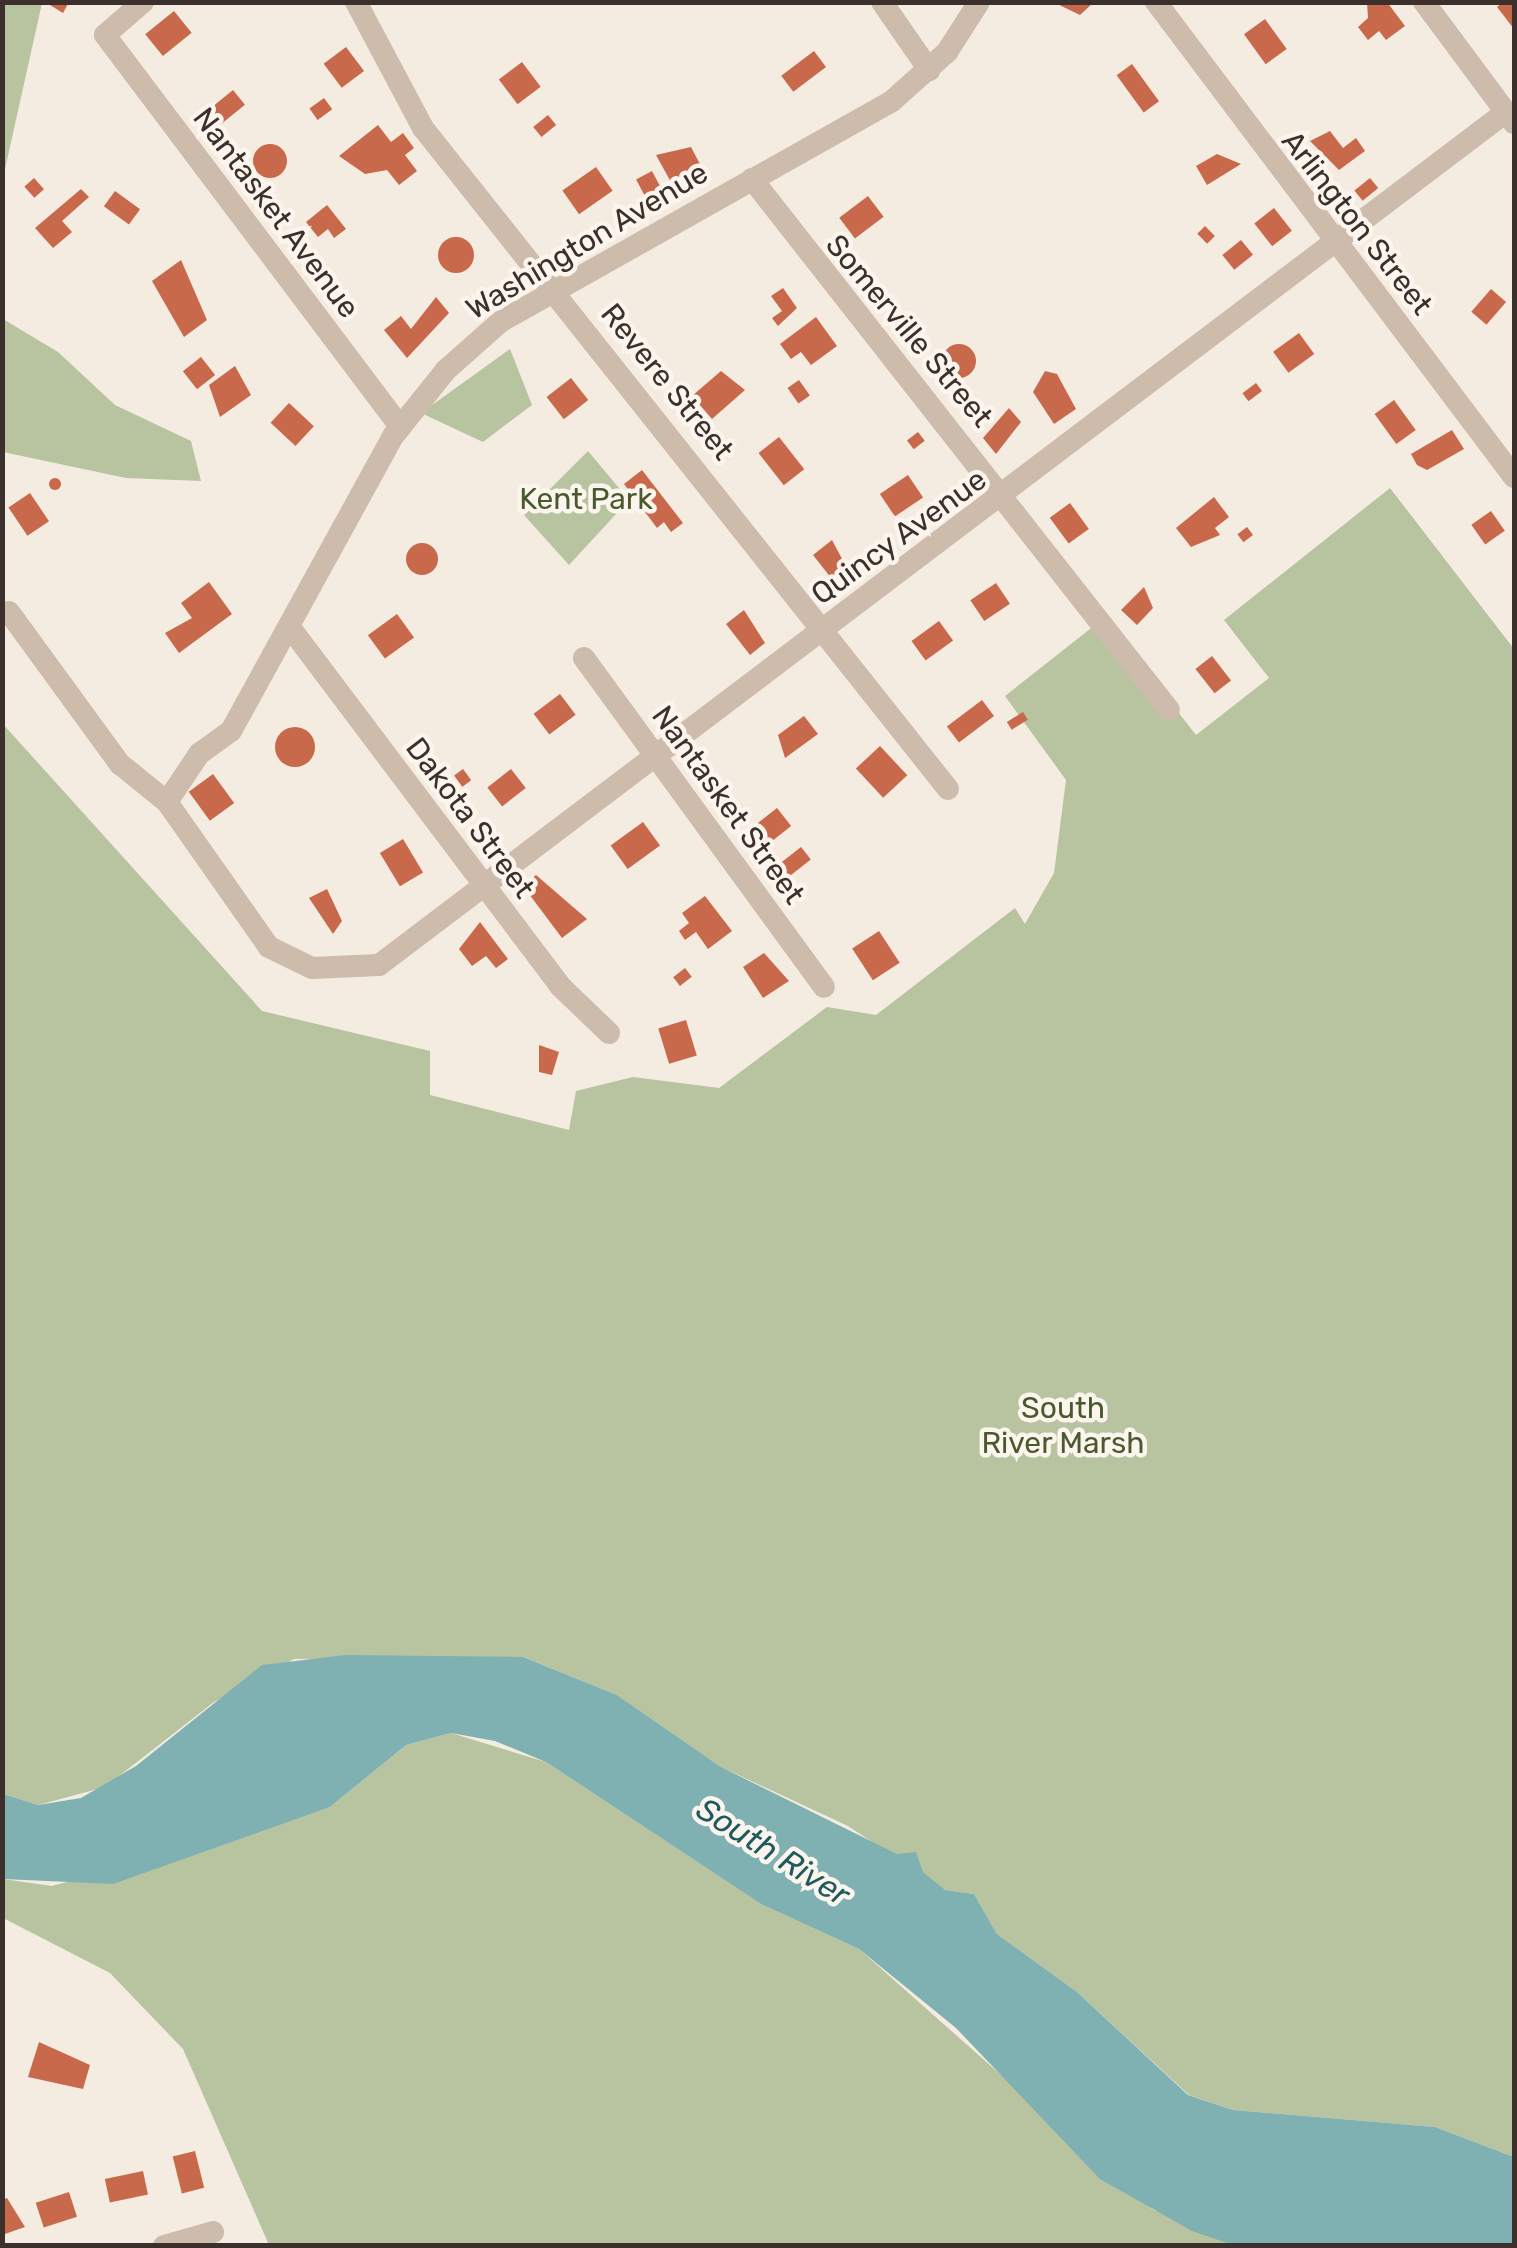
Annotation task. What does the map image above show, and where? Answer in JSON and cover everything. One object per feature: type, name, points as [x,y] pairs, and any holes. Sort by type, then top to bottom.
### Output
[{"type":"street","name":"Nantasket Avenue","points":[[142,2],[105,35],[400,426]]},
{"type":"street","name":"Revere Street","points":[[356,2],[424,128],[948,789]]},
{"type":"street","points":[[882,2],[929,70]]},
{"type":"street","name":"Washington Avenue","points":[[167,802],[200,754],[231,730],[292,630],[400,426],[476,341],[555,290],[892,101],[929,70],[979,2]]},
{"type":"street","name":"Arlington Street","points":[[1156,2],[1332,246],[1514,478]]},
{"type":"street","points":[[1424,2],[1510,118]]},
{"type":"street","name":"Quincy Avenue","points":[[167,802],[255,933],[311,968],[379,966],[1332,246],[1510,118]]},
{"type":"street","name":"Somerville Street","points":[[752,179],[1006,496],[1169,710]]},
{"type":"street","points":[[10,612],[120,764],[167,802]]},
{"type":"street","name":"Dakota Street","points":[[292,630],[484,887],[609,1033]]},
{"type":"street","name":"Nantasket Street","points":[[584,658],[824,988]]},
{"type":"street","points":[[164,2246],[213,2232]]},
{"type":"green space","points":[[2,3],[42,3],[3,178]]},
{"type":"green space","points":[[3,319],[58,352],[115,405],[191,441],[201,481],[126,478],[3,452]]},
{"type":"green space","name":"Kent Park","points":[[510,349],[532,405],[483,442],[421,413]]},
{"type":"green space","name":"Kent Park","points":[[588,451],[629,500],[569,565],[524,515]]},
{"type":"green space","name":"South River Marsh","points":[[1390,488],[1514,649],[1514,2157],[1435,2127],[1233,2110],[1189,2095],[1077,1992],[997,1934],[974,1894],[945,1890],[848,1826],[721,1767],[617,1695],[523,1657],[294,1659],[214,1702],[105,1787],[38,1805],[3,1794],[2,723],[262,1011],[430,1051],[430,1095],[569,1130],[576,1091],[633,1077],[719,1088],[827,1007],[876,1015],[1015,908],[1025,924],[1054,873],[1066,780],[1005,696],[1104,618],[1196,735],[1269,678],[1224,620]]},
{"type":"green space","points":[[451,1733],[546,1762],[761,1904],[859,1949],[1152,2209],[1236,2245],[269,2245],[183,2049],[110,1973],[3,1918],[3,1879],[52,1886],[280,1824],[330,1807],[406,1745]]},
{"type":"water","name":"South River","points":[[345,1655],[523,1657],[617,1695],[721,1767],[897,1854],[916,1852],[923,1872],[945,1890],[974,1894],[997,1934],[1077,1992],[1188,2095],[1233,2110],[1435,2127],[1514,2157],[1514,2245],[1236,2246],[1192,2231],[1100,2179],[956,2028],[859,1949],[761,1904],[546,1762],[495,1741],[451,1733],[406,1745],[330,1807],[113,1884],[3,1879],[3,1794],[38,1805],[81,1798],[136,1766],[262,1665]]},
{"type":"building","points":[[45,2],[69,2],[63,13]]},
{"type":"building","points":[[1053,2],[1094,2],[1080,15]]},
{"type":"building","points":[[1367,2],[1387,2],[1405,26],[1386,40],[1379,31],[1368,40],[1358,27],[1368,18]]},
{"type":"building","points":[[1503,2],[1514,2],[1514,29],[1497,7]]},
{"type":"building","points":[[174,11],[192,33],[163,56],[145,34]]},
{"type":"building","points":[[1265,19],[1287,49],[1266,64],[1244,34]]},
{"type":"building","points":[[346,47],[364,71],[342,88],[324,64]]},
{"type":"building","points":[[814,51],[826,67],[793,92],[781,76]]},
{"type":"building","points":[[522,62],[541,87],[517,104],[499,79]]},
{"type":"building","points":[[1132,64],[1159,101],[1144,112],[1117,75]]},
{"type":"building","points":[[233,90],[245,105],[219,126],[207,111]]},
{"type":"building","points":[[324,98],[332,109],[318,120],[309,109]]},
{"type":"building","points":[[548,115],[556,125],[541,137],[533,127]]},
{"type":"building","points":[[378,125],[391,142],[403,133],[414,148],[405,155],[417,171],[399,185],[387,170],[365,174],[339,156]]},
{"type":"building","points":[[1330,131],[1343,148],[1356,138],[1365,151],[1339,170],[1310,141]]},
{"type":"building","points":[[270,144],[282,149],[287,161],[282,173],[270,178],[258,173],[253,161],[258,149]]},
{"type":"building","points":[[691,147],[702,168],[672,184],[656,155]]},
{"type":"building","points":[[1217,154],[1241,164],[1207,185],[1196,166]]},
{"type":"building","points":[[596,167],[613,191],[579,214],[562,191]]},
{"type":"building","points":[[652,171],[663,192],[647,201],[636,179]]},
{"type":"building","points":[[34,178],[44,189],[34,198],[24,187]]},
{"type":"building","points":[[1370,178],[1378,188],[1363,201],[1354,191]]},
{"type":"building","points":[[81,189],[89,197],[62,221],[72,232],[53,248],[35,228]]},
{"type":"building","points":[[115,191],[140,209],[129,225],[104,206]]},
{"type":"building","points":[[868,196],[884,217],[855,238],[839,218]]},
{"type":"building","points":[[327,205],[346,229],[334,238],[328,229],[318,237],[306,222]]},
{"type":"building","points":[[1274,208],[1292,231],[1272,246],[1254,223]]},
{"type":"building","points":[[1205,226],[1215,236],[1207,244],[1197,234]]},
{"type":"building","points":[[456,237],[468,243],[474,255],[468,267],[456,273],[444,267],[438,255],[444,243]]},
{"type":"building","points":[[1241,240],[1253,255],[1234,270],[1222,255]]},
{"type":"building","points":[[181,260],[207,320],[184,337],[152,281]]},
{"type":"building","points":[[783,288],[797,308],[778,326],[772,318],[782,311],[771,296]]},
{"type":"building","points":[[1491,289],[1506,302],[1486,325],[1471,312]]},
{"type":"building","points":[[436,297],[449,313],[407,358],[384,330],[401,316],[411,329]]},
{"type":"building","points":[[816,317],[837,346],[811,365],[801,352],[791,359],[780,344]]},
{"type":"building","points":[[1299,333],[1314,354],[1288,373],[1273,352]]},
{"type":"building","points":[[959,344],[971,349],[976,361],[971,373],[959,378],[947,373],[942,361],[947,349]]},
{"type":"building","points":[[201,357],[215,375],[197,389],[183,371]]},
{"type":"building","points":[[235,366],[251,395],[220,417],[209,385]]},
{"type":"building","points":[[721,371],[745,390],[712,419],[692,396]]},
{"type":"building","points":[[1045,371],[1057,374],[1076,409],[1054,424],[1033,392]]},
{"type":"building","points":[[571,378],[588,400],[564,419],[547,397]]},
{"type":"building","points":[[799,380],[810,396],[798,404],[788,388]]},
{"type":"building","points":[[1256,383],[1262,391],[1248,401],[1242,393]]},
{"type":"building","points":[[1394,400],[1416,430],[1396,444],[1375,414]]},
{"type":"building","points":[[289,403],[314,426],[295,446],[271,423]]},
{"type":"building","points":[[1009,408],[1021,422],[996,454],[983,438]]},
{"type":"building","points":[[1452,430],[1464,449],[1427,470],[1417,465],[1411,454]]},
{"type":"building","points":[[918,432],[925,441],[914,449],[907,441]]},
{"type":"building","points":[[779,437],[804,469],[784,485],[759,453]]},
{"type":"building","points":[[642,470],[683,523],[671,532],[664,522],[657,528],[624,484]]},
{"type":"building","points":[[908,475],[923,497],[895,516],[880,494]]},
{"type":"building","points":[[55,478],[61,484],[55,490],[49,484]]},
{"type":"building","points":[[30,493],[49,521],[27,536],[8,508]]},
{"type":"building","points":[[1214,497],[1229,517],[1215,528],[1220,535],[1191,547],[1176,528]]},
{"type":"building","points":[[1070,503],[1089,529],[1069,544],[1050,518]]},
{"type":"building","points":[[1491,511],[1505,531],[1485,544],[1471,525]]},
{"type":"building","points":[[1247,527],[1253,535],[1243,542],[1237,534]]},
{"type":"building","points":[[832,540],[849,572],[835,583],[813,555]]},
{"type":"building","points":[[422,543],[433,548],[438,559],[433,570],[422,575],[411,570],[406,559],[411,548]]},
{"type":"building","points":[[209,582],[232,614],[179,653],[165,633],[192,618],[181,603]]},
{"type":"building","points":[[996,583],[1010,604],[984,621],[970,600]]},
{"type":"building","points":[[1144,587],[1153,608],[1137,625],[1121,610]]},
{"type":"building","points":[[744,610],[765,643],[750,655],[726,624]]},
{"type":"building","points":[[397,614],[414,637],[385,659],[368,635]]},
{"type":"building","points":[[939,621],[953,640],[926,660],[911,641]]},
{"type":"building","points":[[1212,656],[1231,680],[1215,693],[1195,669]]},
{"type":"building","points":[[560,694],[576,715],[549,735],[534,714]]},
{"type":"building","points":[[982,700],[994,716],[959,742],[947,726]]},
{"type":"building","points":[[1023,712],[1028,720],[1012,730],[1007,722]]},
{"type":"building","points":[[804,716],[818,734],[785,758],[778,735]]},
{"type":"building","points":[[295,727],[309,733],[315,747],[309,761],[295,767],[281,761],[275,747],[281,733]]},
{"type":"building","points":[[880,746],[907,775],[883,798],[856,769]]},
{"type":"building","points":[[463,769],[471,780],[462,787],[454,775]]},
{"type":"building","points":[[511,769],[526,788],[502,806],[487,787]]},
{"type":"building","points":[[213,774],[234,803],[210,821],[189,792]]},
{"type":"building","points":[[777,808],[791,826],[762,849],[748,831]]},
{"type":"building","points":[[643,822],[660,845],[628,869],[611,846]]},
{"type":"building","points":[[403,839],[423,872],[400,886],[380,853]]},
{"type":"building","points":[[801,847],[811,860],[789,877],[779,864]]},
{"type":"building","points":[[536,875],[587,919],[562,938],[523,886]]},
{"type":"building","points":[[327,889],[342,921],[333,934],[309,898]]},
{"type":"building","points":[[705,896],[732,931],[708,949],[696,932],[685,940],[679,931],[689,923],[682,913]]},
{"type":"building","points":[[480,922],[508,959],[496,968],[486,956],[472,966],[459,949]]},
{"type":"building","points":[[879,931],[900,963],[873,980],[852,948]]},
{"type":"building","points":[[764,953],[789,981],[763,998],[743,967]]},
{"type":"building","points":[[685,968],[692,977],[680,986],[673,977]]},
{"type":"building","points":[[686,1020],[697,1055],[669,1064],[658,1028]]},
{"type":"building","points":[[539,1045],[559,1052],[552,1075],[539,1072]]},
{"type":"building","points":[[39,2042],[90,2065],[83,2089],[28,2077]]},
{"type":"building","points":[[195,2151],[204,2188],[182,2193],[173,2157]]},
{"type":"building","points":[[143,2171],[148,2194],[110,2203],[105,2179]]},
{"type":"building","points":[[69,2192],[77,2217],[44,2228],[36,2203]]},
{"type":"building","points":[[7,2198],[25,2227],[2,2235],[2,2200]]}]
